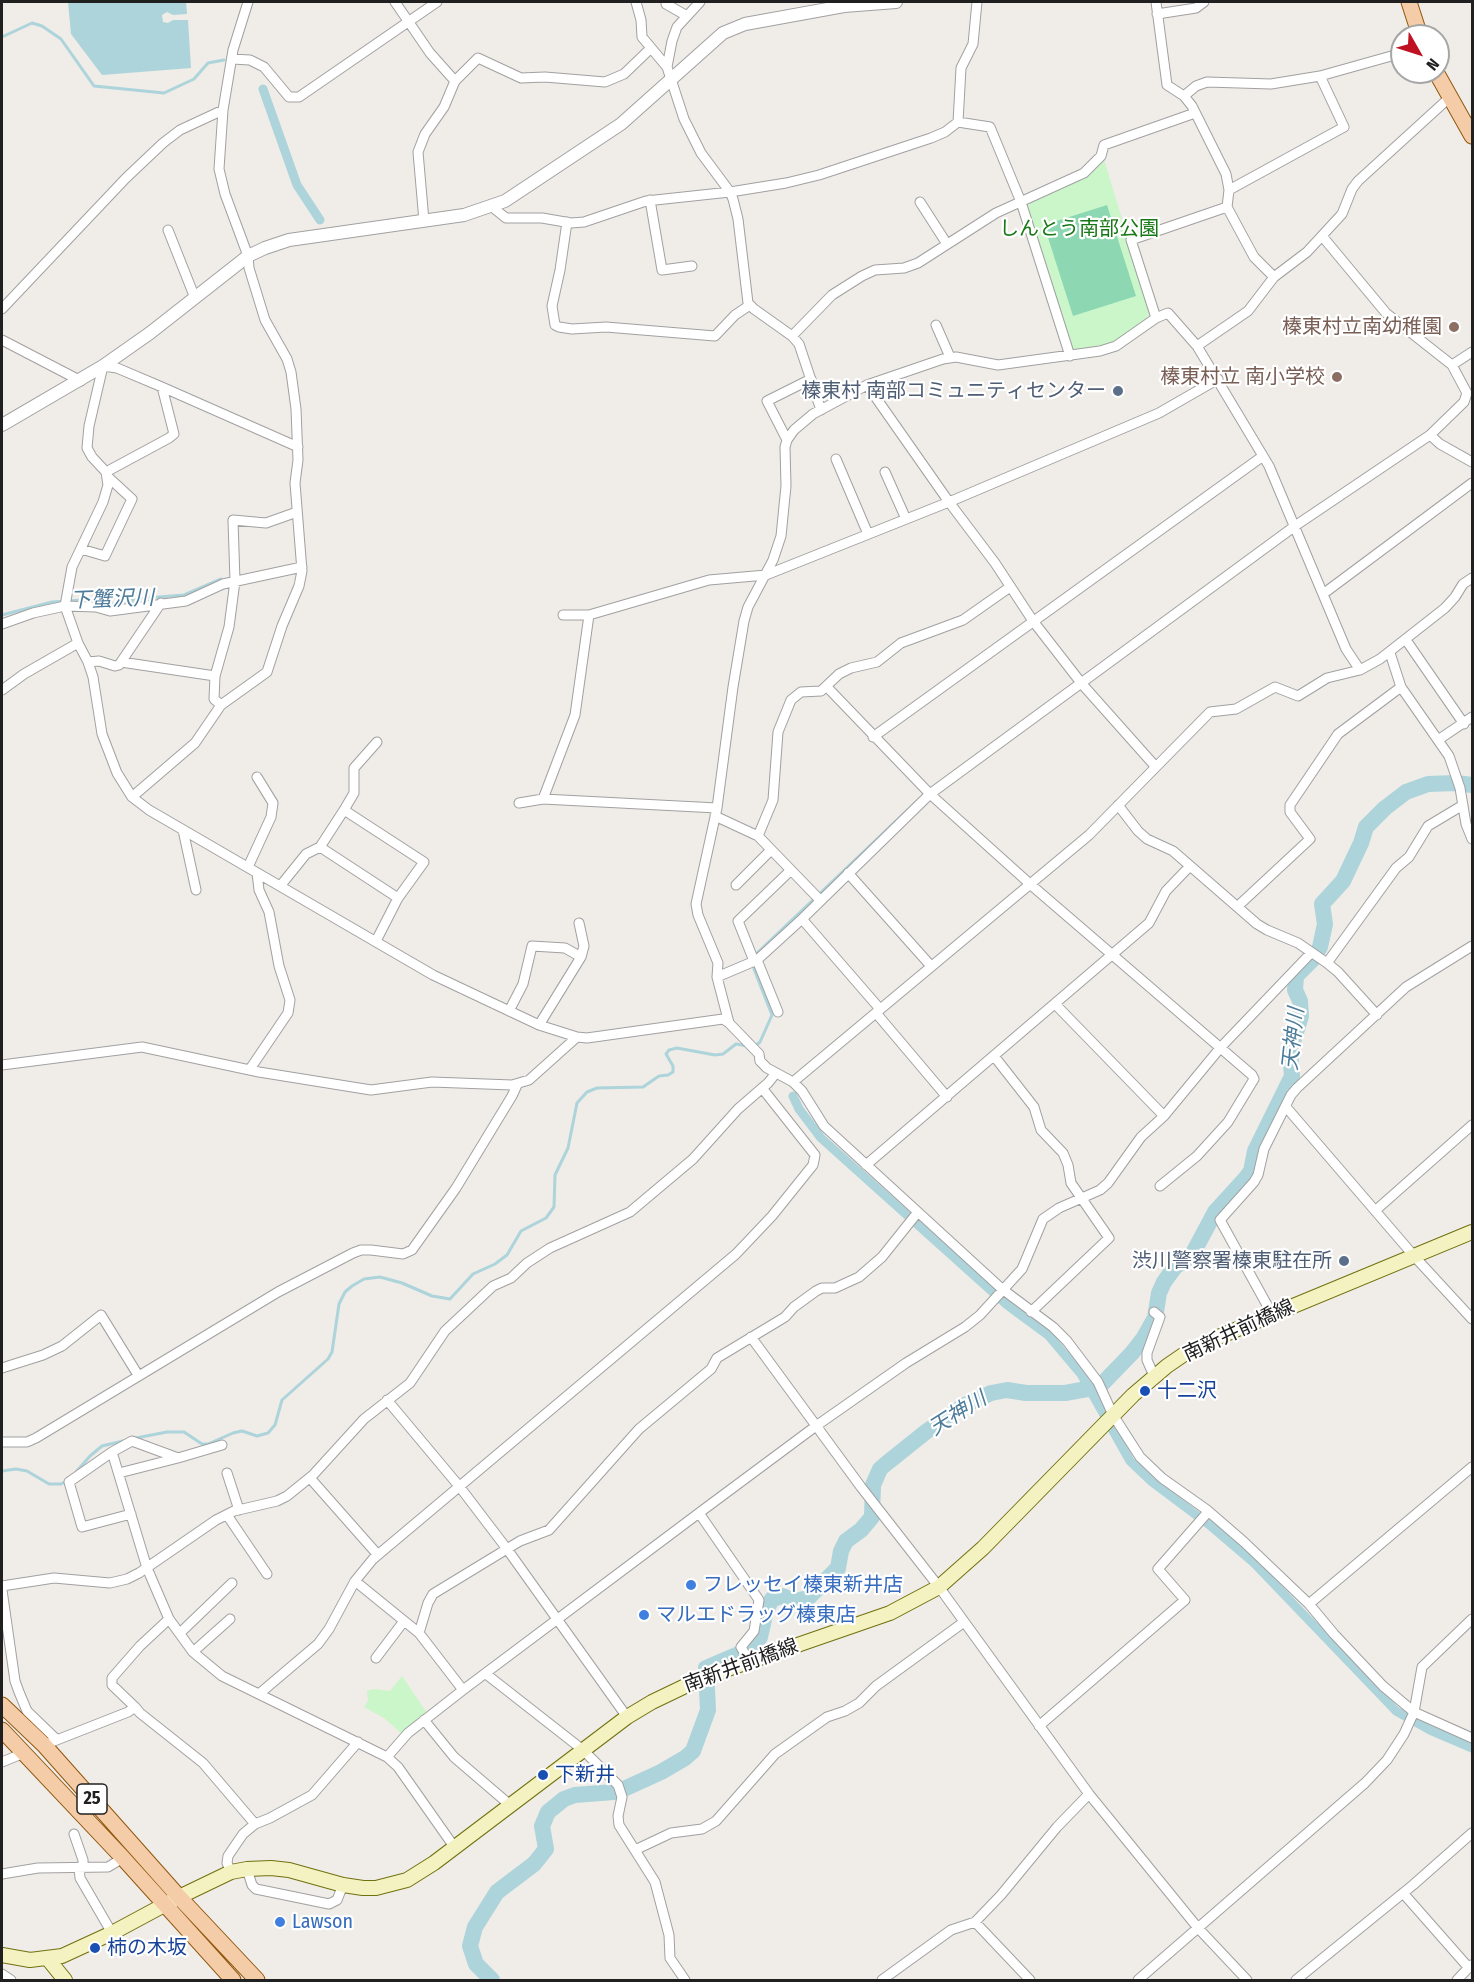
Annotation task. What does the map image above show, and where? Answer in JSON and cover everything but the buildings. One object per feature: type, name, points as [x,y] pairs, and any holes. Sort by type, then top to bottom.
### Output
[{"type":"main road","points":[[1409,2],[1416,24]]},
{"type":"main road","points":[[1442,84],[1471,132]]},
{"type":"main road","name":"南新井前橋線","points":[[2,1955],[30,1960],[48,1959],[75,1951],[231,1872],[247,1869],[289,1869],[343,1885],[376,1888],[392,1885],[419,1873],[627,1717],[687,1683],[880,1617],[909,1605],[939,1587],[983,1548],[1154,1376],[1198,1347],[1272,1314],[1473,1232]]},
{"type":"main road","name":"25","points":[[2,1705],[50,1742],[233,1980]]},
{"type":"main road","name":"25","points":[[2,1730],[123,1858],[172,1900],[257,1980]]},
{"type":"main road","points":[[48,1959],[65,1980]]},
{"type":"street","points":[[132,797],[195,743],[221,705],[267,672],[299,586],[302,567],[295,483],[298,447],[291,372],[265,320],[249,268],[248,256],[225,194],[219,169],[223,110],[232,59],[248,2]]},
{"type":"street","points":[[395,2],[430,52],[455,81]]},
{"type":"street","points":[[232,59],[250,60],[264,67],[289,97],[299,97],[437,2]]},
{"type":"street","points":[[636,2],[641,20],[642,37],[667,67],[688,128],[701,153],[730,192],[738,219],[746,293],[750,305],[792,336],[802,349],[820,410]]},
{"type":"street","points":[[668,2],[666,4],[687,16]]},
{"type":"street","points":[[667,67],[677,27],[700,2]]},
{"type":"street","points":[[2,425],[81,381],[103,366],[248,256],[289,240],[464,215],[491,206],[514,195],[621,124],[723,33],[745,24],[844,6],[896,2]]},
{"type":"street","points":[[958,122],[961,68],[973,44],[977,2]]},
{"type":"street","points":[[1156,2],[1167,85],[1184,96],[1195,113],[1226,174],[1229,190],[1227,207],[1254,257],[1274,278]]},
{"type":"street","points":[[1157,14],[1196,8],[1204,2]]},
{"type":"street","points":[[424,221],[418,152],[425,134],[444,107],[455,81],[478,58],[521,78],[545,77],[605,82],[624,74],[650,49]]},
{"type":"street","points":[[1184,96],[1196,86],[1207,82],[1271,84],[1320,76],[1390,56]]},
{"type":"street","points":[[1229,190],[1344,128],[1320,76]]},
{"type":"street","points":[[1197,346],[1248,311],[1274,278],[1322,237],[1342,214],[1352,189],[1358,181],[1449,98]]},
{"type":"street","points":[[2,309],[126,178],[163,143],[180,130],[223,110]]},
{"type":"street","points":[[792,336],[832,295],[862,276],[875,270],[904,268],[918,263],[996,213],[1084,173],[1101,156],[1104,145],[1195,113]]},
{"type":"street","points":[[491,206],[506,219],[542,218],[584,222],[650,200],[730,192],[819,175],[931,138],[945,132],[958,122],[990,127],[1021,202],[1070,356]]},
{"type":"street","points":[[650,200],[662,270],[692,266]]},
{"type":"street","points":[[920,202],[947,244]]},
{"type":"street","points":[[1156,318],[1131,240],[1227,207]]},
{"type":"street","points":[[567,222],[552,306],[555,325],[559,327],[572,329],[606,327],[715,336],[735,315],[750,305]]},
{"type":"street","points":[[168,230],[195,298]]},
{"type":"street","points":[[717,976],[755,960],[802,919],[930,794],[1295,526],[1430,435],[1464,402],[1467,393],[1452,365],[1386,313],[1322,237]]},
{"type":"street","points":[[787,440],[794,430],[820,410],[867,385],[950,357],[998,365],[1100,351],[1116,346],[1156,318],[1168,313],[1197,346],[1269,466],[1346,649],[1360,670]]},
{"type":"street","points":[[936,325],[950,357]]},
{"type":"street","points":[[2,340],[81,381]]},
{"type":"street","points":[[1452,365],[1473,352]]},
{"type":"street","points":[[103,366],[117,368],[298,447]]},
{"type":"street","points":[[81,549],[105,556],[132,499],[106,474],[87,448],[89,426],[103,366]]},
{"type":"street","points":[[729,1023],[717,976],[718,963],[698,915],[696,904],[716,812],[732,687],[744,621],[748,607],[766,575],[781,536],[784,517],[787,440],[767,401],[811,379]]},
{"type":"street","points":[[563,615],[589,615],[709,580],[766,575],[948,502],[1159,413],[1218,380]]},
{"type":"street","points":[[867,385],[948,502],[995,563],[1033,621],[1082,684],[1155,766]]},
{"type":"street","points":[[106,474],[174,434],[162,387]]},
{"type":"street","points":[[1430,435],[1440,444],[1473,462]]},
{"type":"street","points":[[873,737],[1263,456]]},
{"type":"street","points":[[836,459],[868,534]]},
{"type":"street","points":[[885,472],[906,519]]},
{"type":"street","points":[[106,474],[108,485],[103,502],[72,567],[65,606],[93,677],[102,734],[117,773],[132,797],[149,810],[433,975],[539,1025],[587,1038],[723,1019],[729,1023],[759,1054],[760,1061],[793,1082],[802,1091],[824,1126],[1002,1289],[1067,1341],[1098,1382],[1113,1415],[1140,1457],[1204,1517],[1244,1542],[1309,1604],[1383,1686],[1414,1712],[1473,1738]]},
{"type":"street","points":[[1323,594],[1473,483]]},
{"type":"street","points":[[221,705],[214,699],[215,676],[229,627],[235,581],[233,520],[266,523],[297,513]]},
{"type":"street","points":[[2,624],[33,613],[65,606],[110,610],[186,601],[223,584],[302,567]]},
{"type":"street","points":[[793,1082],[1089,835],[1213,710],[1236,709],[1275,687],[1299,696],[1327,678],[1360,670],[1390,653],[1406,640],[1445,608],[1463,584],[1473,578]]},
{"type":"street","points":[[758,836],[773,800],[778,732],[791,700],[801,693],[821,691],[839,674],[851,668],[877,662],[901,643],[963,620],[1010,587]]},
{"type":"street","points":[[88,662],[99,661],[115,666],[121,662],[161,603]]},
{"type":"street","points":[[543,799],[575,715],[589,615]]},
{"type":"street","points":[[1406,640],[1464,724]]},
{"type":"street","points":[[2,690],[24,674],[78,643]]},
{"type":"street","points":[[1390,653],[1401,687],[1449,756],[1455,770],[1466,824],[1473,839]]},
{"type":"street","points":[[121,662],[215,676]]},
{"type":"street","points":[[826,687],[930,794],[1030,884],[1252,1075],[1254,1079],[1228,1122],[1197,1156],[1160,1186]]},
{"type":"street","points":[[1238,906],[1310,839],[1290,812],[1290,805],[1334,739],[1347,726],[1401,687]]},
{"type":"street","points":[[1438,740],[1473,717]]},
{"type":"street","points":[[280,885],[306,854],[320,847],[354,793],[354,768],[377,742]]},
{"type":"street","points":[[248,867],[271,817],[273,803],[257,777]]},
{"type":"street","points":[[519,803],[543,799],[716,812],[758,836],[820,900]]},
{"type":"street","points":[[1118,805],[1147,839],[1173,851],[1267,930],[1298,943],[1327,963],[1377,1015]]},
{"type":"street","points":[[1327,963],[1396,868],[1409,857],[1428,826],[1462,805]]},
{"type":"street","points":[[344,810],[424,862],[398,897],[376,941]]},
{"type":"street","points":[[183,830],[196,890]]},
{"type":"street","points":[[320,847],[398,897]]},
{"type":"street","points":[[736,885],[771,849]]},
{"type":"street","points":[[866,1165],[1149,922],[1166,891],[1190,866]]},
{"type":"street","points":[[778,1012],[738,921],[791,870]]},
{"type":"street","points":[[250,1069],[288,1013],[290,1000],[279,966],[268,912],[259,890],[257,873]]},
{"type":"street","points":[[848,873],[931,966]]},
{"type":"street","points":[[802,919],[947,1097]]},
{"type":"street","points":[[539,1025],[580,957],[584,946],[579,923]]},
{"type":"street","points":[[509,1011],[523,984],[532,946],[565,948],[580,957]]},
{"type":"street","points":[[1272,1314],[1220,1220],[1254,1182],[1258,1175],[1261,1156],[1297,1088],[1406,987],[1473,946]]},
{"type":"street","points":[[387,1757],[408,1733],[424,1720],[699,1513],[816,1426],[906,1363],[965,1327],[980,1314],[1026,1263],[1043,1219],[1059,1208],[1100,1190],[1108,1183],[1141,1137],[1164,1116],[1221,1047],[1311,952]]},
{"type":"street","points":[[1055,1004],[1164,1116]]},
{"type":"street","points":[[2,1065],[142,1047],[371,1090],[432,1082],[517,1084],[529,1080],[577,1037]]},
{"type":"street","points":[[994,1056],[1034,1107],[1041,1130],[1063,1153],[1071,1183],[1109,1238],[1031,1312]]},
{"type":"street","points":[[135,1707],[128,1712],[50,1742],[27,1711],[15,1681],[2,1588],[54,1578],[110,1583],[127,1579],[226,1515],[287,1496],[310,1478],[364,1419],[410,1383],[446,1331],[493,1286],[511,1278],[527,1263],[550,1248],[630,1212],[693,1159],[738,1109],[776,1073]]},
{"type":"street","points":[[2,1442],[27,1442],[36,1438],[278,1292],[353,1253],[371,1250],[403,1254],[412,1250],[456,1188],[513,1096],[517,1084]]},
{"type":"street","points":[[260,1694],[318,1644],[329,1629],[355,1581],[378,1555],[736,1254],[772,1216],[813,1165],[815,1155],[762,1088]]},
{"type":"street","points":[[1286,1107],[1414,1256],[1473,1319]]},
{"type":"street","points":[[1376,1210],[1471,1129]]},
{"type":"street","points":[[419,1633],[433,1594],[520,1541],[549,1530],[639,1429],[711,1369],[717,1359],[785,1317],[816,1291],[822,1288],[836,1288],[859,1276],[882,1257],[918,1212]]},
{"type":"street","points":[[1154,1376],[1148,1365],[1147,1353],[1160,1317],[1156,1314]]},
{"type":"street","points":[[2,1368],[43,1355],[62,1346],[101,1315],[138,1376]]},
{"type":"street","points":[[751,1337],[939,1587],[1089,1794],[1198,1929],[1247,1980]]},
{"type":"street","points":[[387,1400],[459,1486],[507,1549],[627,1717]]},
{"type":"street","points":[[131,1514],[82,1527],[69,1482],[132,1441],[177,1458]]},
{"type":"street","points":[[119,1473],[222,1445]]},
{"type":"street","points":[[112,1452],[147,1568],[170,1619],[194,1652],[222,1676],[387,1757],[398,1767],[455,1848]]},
{"type":"street","points":[[1309,1604],[1473,1467]]},
{"type":"street","points":[[227,1473],[239,1510]]},
{"type":"street","points":[[310,1478],[378,1555]]},
{"type":"street","points":[[699,1513],[759,1600],[754,1631],[741,1647],[749,1661]]},
{"type":"street","points":[[226,1515],[267,1574]]},
{"type":"street","points":[[1039,1726],[1185,1600],[1158,1569],[1204,1517]]},
{"type":"street","points":[[355,1581],[419,1633],[463,1690]]},
{"type":"street","points":[[180,1633],[232,1583]]},
{"type":"street","points":[[170,1619],[140,1646],[112,1678],[112,1685],[140,1713],[203,1763],[255,1824]]},
{"type":"street","points":[[194,1652],[230,1619]]},
{"type":"street","points":[[1138,1980],[1365,1783],[1386,1760],[1404,1734],[1414,1712],[1422,1666],[1473,1619]]},
{"type":"street","points":[[376,1658],[404,1621]]},
{"type":"street","points":[[635,1850],[671,1833],[702,1829],[716,1821],[775,1754],[827,1717],[859,1703],[876,1686],[964,1622]]},
{"type":"street","points":[[486,1674],[583,1750],[618,1785],[622,1797],[618,1816],[620,1825],[655,1882],[669,1935],[670,1959],[685,1980]]},
{"type":"street","points":[[424,1720],[454,1757],[510,1805]]},
{"type":"street","points":[[231,1872],[227,1863],[228,1856],[243,1834],[255,1824],[312,1795],[358,1742]]},
{"type":"street","points":[[2,1762],[24,1753]]},
{"type":"street","points":[[882,1980],[951,1930],[975,1922],[1009,1886],[1057,1827],[1089,1794]]},
{"type":"street","points":[[1296,1980],[1473,1833]]},
{"type":"street","points":[[74,1834],[83,1860],[80,1878],[112,1933]]},
{"type":"street","points":[[2,1874],[38,1868],[108,1867],[123,1858]]},
{"type":"street","points":[[247,1869],[252,1885],[256,1889],[329,1904],[337,1900],[343,1885]]},
{"type":"street","points":[[1403,1893],[1471,1965],[1457,1980]]},
{"type":"street","points":[[975,1922],[1030,1980]]},
{"type":"street","points":[[2,1974],[11,1980]]},
{"type":"green space","name":"しんとう南部公園","points":[[1104,159],[1150,312],[1145,321],[1107,346],[1072,351],[1026,207],[1084,177],[1096,169]]},
{"type":"green space","points":[[1107,205],[1136,296],[1073,316],[1044,225]]},
{"type":"green space","points":[[402,1676],[427,1713],[402,1734],[384,1718],[364,1707],[368,1701],[367,1691],[373,1689],[390,1691]]},
{"type":"water","points":[[68,2],[186,2],[187,14],[173,15],[167,12],[162,15],[163,22],[168,23],[173,20],[188,20],[191,68],[102,75],[71,34]]},
{"type":"waterway","points":[[2,37],[32,23],[42,26],[61,39],[94,86],[164,93],[194,79],[208,63],[224,60]]},
{"type":"waterway","points":[[263,89],[297,185],[320,220]]},
{"type":"waterway","name":"下蟹沢川","points":[[2,615],[52,602],[83,600],[113,604],[146,598],[184,595],[221,579]]},
{"type":"waterway","name":"天神川","points":[[492,1980],[476,1964],[470,1946],[475,1927],[497,1892],[534,1864],[546,1849],[542,1826],[548,1812],[564,1799],[575,1795],[614,1792],[626,1788],[661,1772],[693,1751],[708,1710],[706,1668],[750,1649],[755,1644],[760,1637],[766,1611],[772,1599],[782,1596],[795,1601],[808,1598],[838,1568],[841,1551],[846,1541],[861,1530],[872,1517],[873,1485],[880,1469],[927,1431],[965,1405],[991,1393],[1007,1390],[1026,1393],[1065,1393],[1093,1388],[1103,1383],[1132,1353],[1155,1318],[1159,1293],[1164,1282],[1175,1267],[1192,1255],[1215,1212],[1251,1171],[1255,1151],[1292,1076],[1290,1052],[1301,1016],[1300,1001],[1295,990],[1296,976],[1314,958],[1320,947],[1325,924],[1322,904],[1343,881],[1366,827],[1406,792],[1428,784],[1472,785]]},
{"type":"waterway","points":[[755,955],[917,801]]},
{"type":"waterway","points":[[753,1048],[760,1042],[772,1015],[754,964]]},
{"type":"waterway","points":[[136,1438],[167,1432],[184,1432],[202,1444],[208,1444],[242,1431],[257,1436],[268,1433],[275,1425],[282,1400],[328,1359],[332,1352],[339,1304],[345,1292],[352,1286],[364,1279],[380,1277],[402,1283],[432,1296],[450,1299],[473,1274],[495,1264],[507,1255],[521,1231],[546,1218],[554,1207],[555,1175],[568,1148],[577,1103],[587,1092],[597,1088],[643,1087],[659,1076],[668,1075],[673,1072],[673,1066],[666,1054],[669,1050],[677,1048],[715,1055],[723,1054],[736,1044],[747,1046]]},
{"type":"waterway","points":[[793,1096],[799,1109],[821,1138],[1007,1305],[1049,1336],[1081,1374],[1130,1461],[1152,1482],[1212,1527],[1253,1562],[1396,1711],[1430,1730],[1472,1748]]},
{"type":"waterway","points":[[76,1472],[102,1446],[127,1440]]},
{"type":"waterway","points":[[2,1471],[16,1469],[27,1471],[49,1484],[61,1484],[67,1481]]},
{"type":"place","name":"榛東村立南幼稚園","points":[[1454,327]]},
{"type":"place","name":"榛東村立 南小学校","points":[[1337,377]]},
{"type":"place","name":"榛東村 南部コミュニティセンター","points":[[1118,391]]},
{"type":"place","name":"渋川警察署榛東駐在所","points":[[1344,1261]]},
{"type":"place","name":"十二沢","points":[[1145,1391]]},
{"type":"place","name":"フレッセイ榛東新井店","points":[[691,1585]]},
{"type":"place","name":"マルエドラッグ榛東店","points":[[644,1615]]},
{"type":"place","name":"下新井","points":[[543,1775]]},
{"type":"place","name":"Lawson","points":[[280,1922]]},
{"type":"place","name":"柿の木坂","points":[[95,1948]]}]
